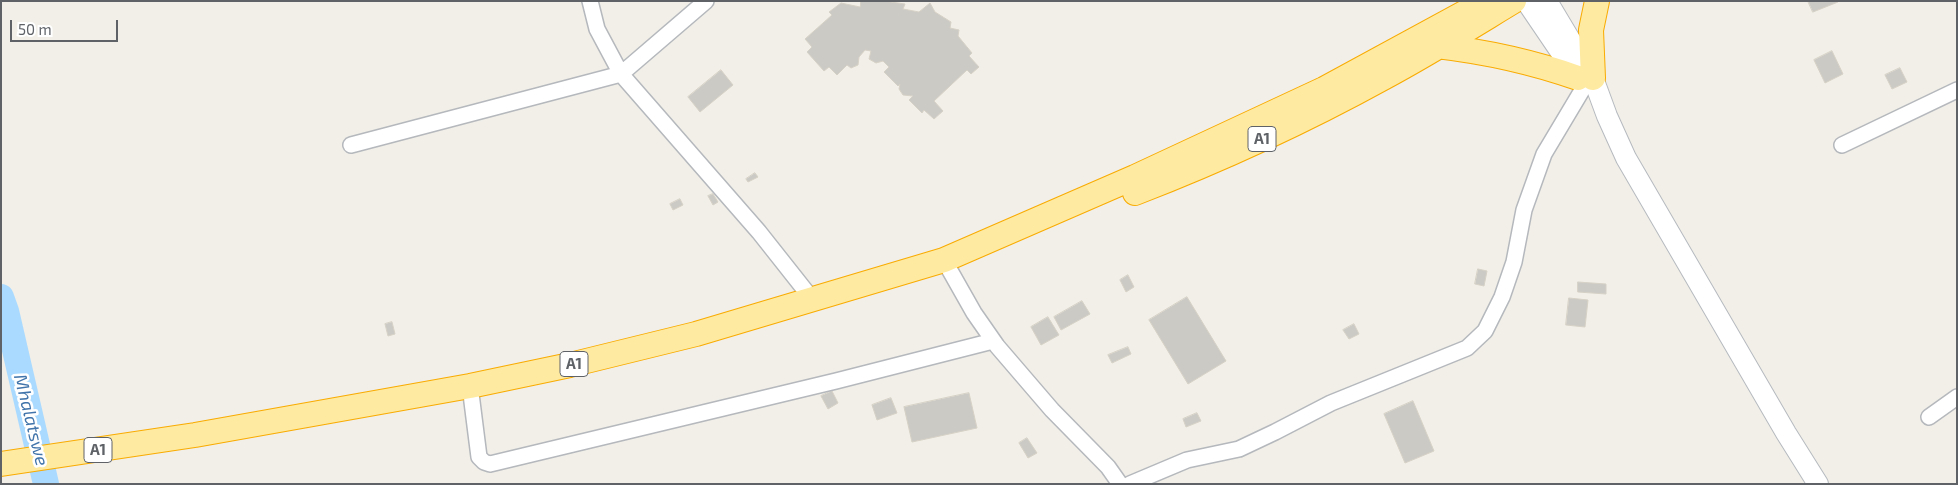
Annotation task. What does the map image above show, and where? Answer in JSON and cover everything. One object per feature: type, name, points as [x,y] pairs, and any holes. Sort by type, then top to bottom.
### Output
[{"type":"highway","name":"A1","points":[[1,464],[195,435],[470,386],[570,365],[696,334],[944,260],[994,240],[1135,177],[1324,89],[1486,1]]},
{"type":"highway","name":"A1","points":[[994,240],[1067,220],[1216,161],[1385,78],[1514,1]]},
{"type":"highway","points":[[1437,46],[1487,52],[1585,81],[1597,1]]},
{"type":"main road","points":[[1526,1],[1585,81],[1607,116],[1626,158],[1786,433],[1818,484]]},
{"type":"main road","points":[[1547,1],[1585,81]]},
{"type":"street","points":[[590,1],[597,29],[622,74],[760,232],[812,299]]},
{"type":"street","points":[[351,145],[622,74],[706,1]]},
{"type":"street","points":[[1130,484],[1187,460],[1239,449],[1331,403],[1467,348],[1485,331],[1502,297],[1514,262],[1524,210],[1544,154],[1585,81]]},
{"type":"street","points":[[1842,145],[1957,90]]},
{"type":"street","points":[[944,260],[974,313],[993,341],[1052,410],[1108,467],[1120,484]]},
{"type":"street","points":[[470,386],[479,457],[484,462],[490,464],[836,381],[993,341]]},
{"type":"street","points":[[1929,417],[1957,397]]},
{"type":"building","points":[[861,1],[884,1],[905,4],[903,9],[919,12],[930,3],[935,12],[951,22],[950,28],[959,30],[958,36],[972,53],[969,56],[979,67],[971,74],[967,70],[934,101],[943,111],[934,119],[924,110],[922,113],[909,100],[913,96],[903,95],[899,89],[900,84],[898,86],[884,72],[889,67],[883,61],[876,63],[869,59],[871,51],[865,50],[859,57],[858,65],[851,68],[847,65],[837,75],[829,67],[824,71],[807,52],[812,47],[805,39],[832,15],[829,12],[841,3],[860,7]]},
{"type":"building","points":[[1808,1],[1837,1],[1838,2],[1813,12]]},
{"type":"building","points":[[1832,51],[1843,74],[1825,83],[1814,60]]},
{"type":"building","points":[[1900,68],[1907,82],[1892,89],[1885,75]]},
{"type":"building","points":[[721,70],[733,85],[700,112],[688,97]]},
{"type":"building","points":[[755,173],[758,177],[748,182],[746,179]]},
{"type":"building","points":[[713,194],[718,202],[713,205],[708,196]]},
{"type":"building","points":[[680,199],[683,205],[673,210],[670,204]]},
{"type":"building","points":[[1478,269],[1487,271],[1484,286],[1475,284]]},
{"type":"building","points":[[1128,275],[1134,287],[1126,292],[1120,280]]},
{"type":"building","points":[[1578,282],[1606,284],[1606,294],[1578,292]]},
{"type":"building","points":[[1187,297],[1226,361],[1188,384],[1149,320]]},
{"type":"building","points":[[1569,298],[1588,300],[1585,327],[1566,325]]},
{"type":"building","points":[[1082,301],[1090,314],[1061,330],[1054,317]]},
{"type":"building","points":[[1048,317],[1059,335],[1041,345],[1031,327]]},
{"type":"building","points":[[392,322],[395,334],[388,336],[385,324]]},
{"type":"building","points":[[1354,324],[1359,334],[1349,339],[1343,330]]},
{"type":"building","points":[[1128,347],[1131,354],[1112,363],[1108,355]]},
{"type":"building","points":[[832,391],[838,403],[828,409],[821,396]]},
{"type":"building","points":[[969,393],[977,428],[912,442],[904,407]]},
{"type":"building","points":[[891,398],[897,413],[877,420],[872,405]]},
{"type":"building","points":[[1413,401],[1434,451],[1405,463],[1384,414]]},
{"type":"building","points":[[1197,413],[1201,421],[1186,427],[1183,419]]},
{"type":"building","points":[[1027,438],[1037,453],[1028,458],[1019,443]]},
{"type":"waterway","name":"Mhalatswe","points":[[1,297],[6,311],[46,484]]}]
